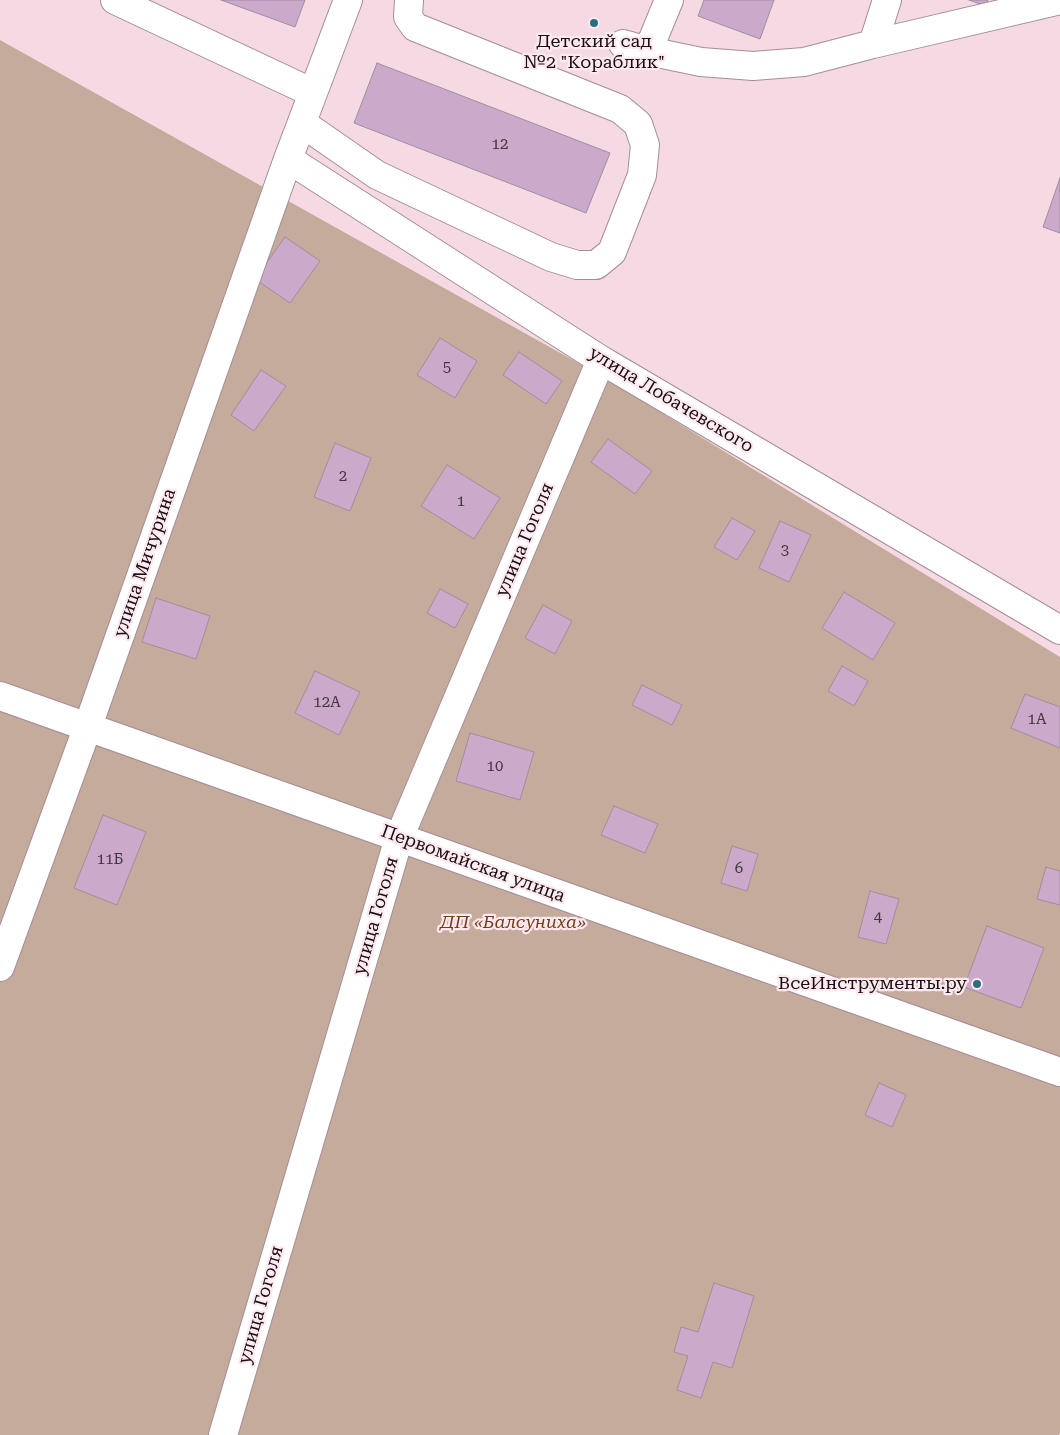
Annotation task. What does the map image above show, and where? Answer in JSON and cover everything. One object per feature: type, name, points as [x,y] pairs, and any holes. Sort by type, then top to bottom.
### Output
[{"type":"street","points":[[115,0],[313,93]]},
{"type":"street","name":"улица Мичурина","points":[[0,967],[88,726],[288,159],[348,0]]},
{"type":"street","points":[[302,123],[377,175],[551,257],[577,265],[596,265],[612,252],[642,175],[645,145],[638,124],[620,108],[415,27],[408,17],[409,0]]},
{"type":"street","points":[[669,0],[635,48],[701,62],[753,66],[804,62],[1060,0]]},
{"type":"street","points":[[873,44],[887,0]]},
{"type":"street","name":"улица Лобачевского","points":[[288,159],[601,360],[1060,630]]},
{"type":"street","name":"улица Гоголя","points":[[222,1435],[399,838],[601,360]]},
{"type":"street","name":"Первомайская улица","points":[[0,696],[1060,1072]]},
{"type":"green space","name":"ДП «Балсуниха»","points":[[0,40],[598,374],[1060,657],[1059,1435],[0,1435]]},
{"type":"building","points":[[221,0],[305,0],[295,27]]},
{"type":"building","points":[[704,0],[774,0],[760,39],[698,16]]},
{"type":"building","points":[[969,0],[988,0],[986,6]]},
{"type":"building","points":[[377,63],[610,153],[586,213],[354,123]]},
{"type":"building","points":[[1060,178],[1060,233],[1043,227]]},
{"type":"building","points":[[285,237],[320,261],[290,303],[255,279]]},
{"type":"building","points":[[440,338],[477,361],[455,398],[417,375]]},
{"type":"building","points":[[519,352],[562,381],[546,404],[503,375]]},
{"type":"building","points":[[261,370],[286,386],[254,431],[231,415]]},
{"type":"building","points":[[608,439],[652,471],[635,494],[591,462]]},
{"type":"building","points":[[335,443],[371,458],[350,511],[314,497]]},
{"type":"building","points":[[447,465],[500,498],[474,539],[421,506]]},
{"type":"building","points":[[732,518],[755,531],[737,560],[714,547]]},
{"type":"building","points":[[780,521],[811,535],[789,582],[759,568]]},
{"type":"building","points":[[440,589],[468,604],[455,628],[427,613]]},
{"type":"building","points":[[844,592],[895,623],[873,660],[822,628]]},
{"type":"building","points":[[156,598],[210,616],[196,659],[142,642]]},
{"type":"building","points":[[543,605],[572,621],[555,654],[525,638]]},
{"type":"building","points":[[842,666],[868,681],[854,706],[828,691]]},
{"type":"building","points":[[315,671],[360,692],[339,735],[295,713]]},
{"type":"building","points":[[642,685],[682,705],[672,725],[632,705]]},
{"type":"building","points":[[1025,694],[1060,707],[1060,748],[1011,728]]},
{"type":"building","points":[[470,733],[534,752],[520,800],[456,781]]},
{"type":"building","points":[[614,806],[658,824],[645,853],[601,835]]},
{"type":"building","points":[[103,815],[146,832],[117,905],[74,888]]},
{"type":"building","points":[[732,846],[758,854],[747,891],[721,883]]},
{"type":"building","points":[[1046,867],[1060,871],[1060,905],[1037,899]]},
{"type":"building","points":[[870,891],[899,899],[886,944],[858,937]]},
{"type":"building","points":[[987,926],[1044,948],[1021,1008],[964,987]]},
{"type":"building","points":[[879,1083],[906,1095],[892,1127],[865,1115]]},
{"type":"building","points":[[714,1283],[754,1296],[732,1368],[713,1362],[701,1398],[677,1390],[688,1356],[674,1352],[681,1327],[698,1332]]},
{"type":"place","name":"Детский сад №2 \"Кораблик\"","points":[[594,23]]},
{"type":"place","name":"ВсеИнструменты.ру","points":[[977,984]]}]
